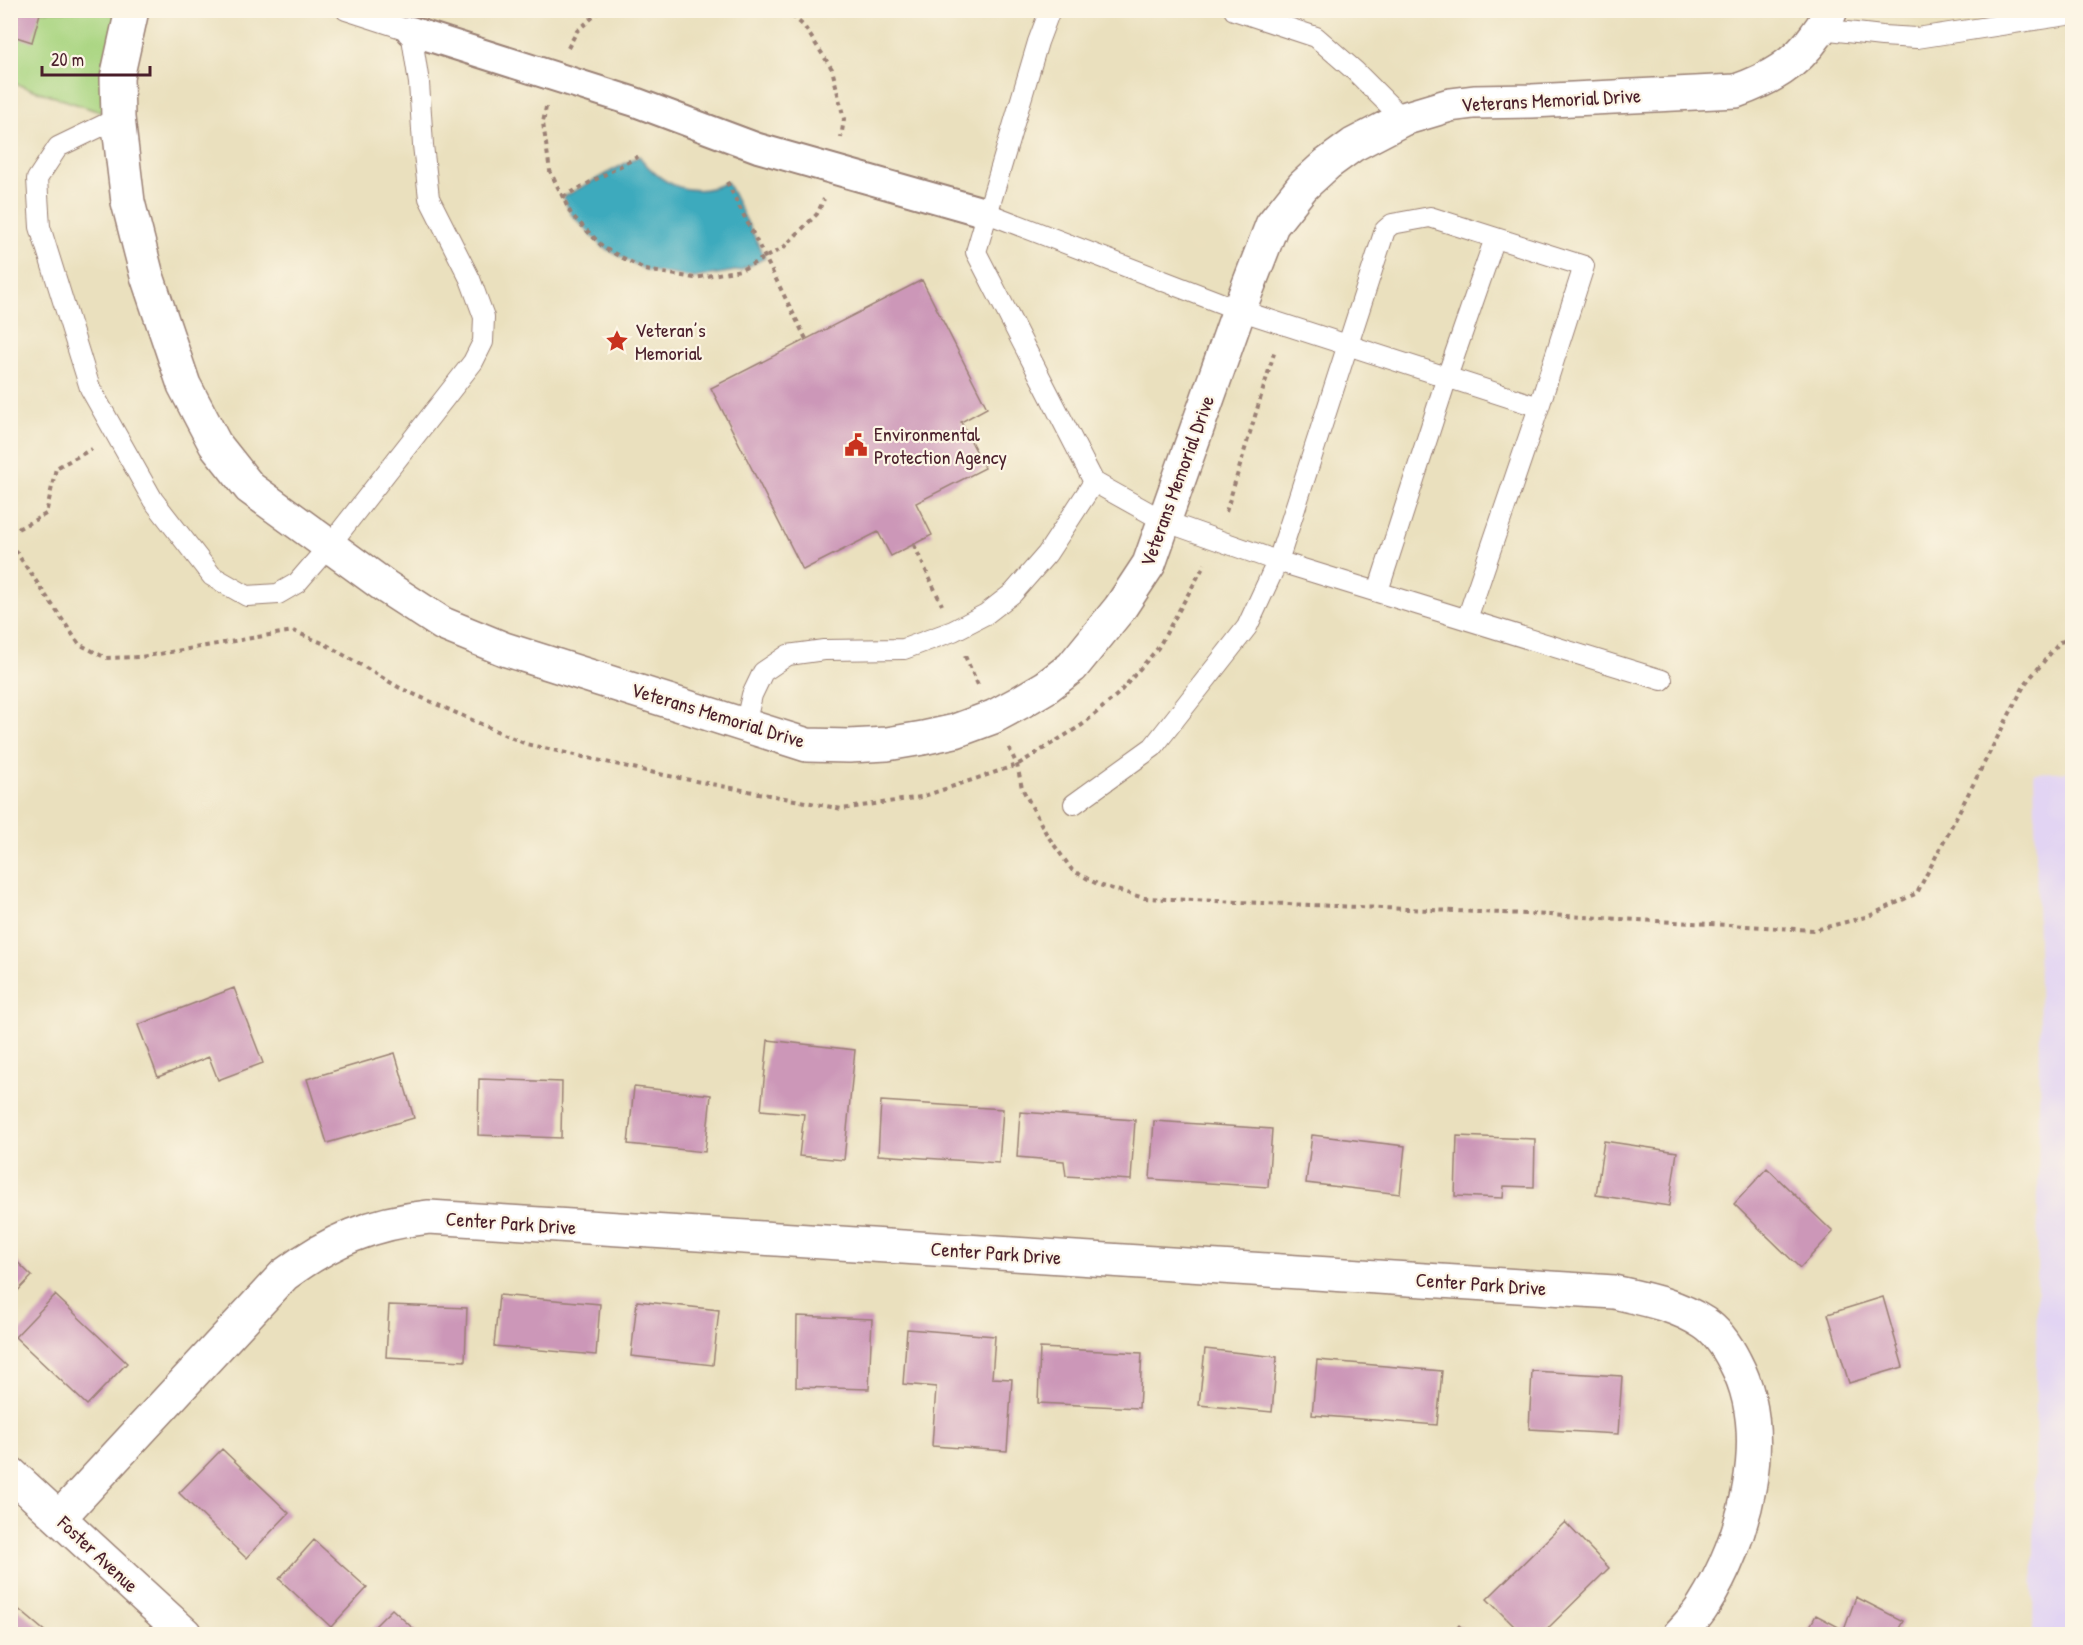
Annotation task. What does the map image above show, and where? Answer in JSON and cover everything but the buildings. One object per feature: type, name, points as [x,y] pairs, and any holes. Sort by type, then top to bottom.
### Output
[{"type":"street","name":"Veterans Memorial Drive","points":[[132,10],[117,78],[118,118],[128,202],[147,276],[184,385],[215,444],[250,488],[329,546],[443,624],[504,649],[807,745],[849,746],[887,744],[923,738],[955,731],[993,717],[1046,687],[1072,667],[1087,650],[1120,608],[1149,564],[1239,310],[1272,225],[1303,186],[1327,164],[1353,145],[1403,119],[1450,105],[1736,90],[1762,82],[1785,69],[1805,51],[1826,20]]},
{"type":"street","points":[[411,31],[635,102],[758,148],[987,213]]},
{"type":"street","name":"Center Park Drive","points":[[59,1518],[284,1275],[310,1256],[339,1240],[370,1228],[402,1220],[429,1217],[1614,1292],[1665,1304],[1705,1323],[1730,1351],[1743,1377],[1751,1404],[1754,1440],[1750,1487],[1738,1533],[1713,1588],[1702,1607],[1680,1635]]},
{"type":"street","name":"Foster Avenue","points":[[10,1473],[185,1635]]},
{"type":"lane","points":[[118,118],[58,147],[37,179],[40,227],[90,388],[153,500],[212,576],[247,596],[278,594],[297,583],[329,546],[472,362],[483,342],[484,317],[470,279],[429,198],[423,145],[420,83],[411,31],[346,10]]},
{"type":"lane","points":[[1050,10],[1038,42],[976,252],[1094,482],[1164,520],[1277,561],[1662,680]]},
{"type":"lane","points":[[1234,10],[1316,37],[1355,71],[1403,119]]},
{"type":"lane","points":[[1826,20],[1882,36],[1917,38],[2067,15]]},
{"type":"lane","points":[[987,213],[1239,310],[1539,407]]},
{"type":"lane","points":[[1074,804],[1153,747],[1247,627],[1277,561],[1385,230],[1392,224],[1430,218],[1584,266],[1467,619]]},
{"type":"lane","points":[[1378,591],[1447,377],[1495,238]]},
{"type":"lane","points":[[745,725],[752,695],[763,672],[788,655],[824,650],[904,649],[953,631],[986,614],[1013,593],[1047,554],[1094,482]]},
{"type":"path","points":[[601,10],[577,31],[552,76],[543,123],[550,171],[571,214],[604,248],[646,270],[694,278],[741,270],[783,248],[817,214],[837,171],[844,119],[832,69],[804,26],[785,10]]},
{"type":"path","points":[[562,197],[639,156]]},
{"type":"path","points":[[727,182],[806,339]]},
{"type":"path","points":[[10,533],[46,514],[56,468],[117,435]]},
{"type":"path","points":[[10,543],[79,644],[106,657],[141,657],[293,631],[325,644],[400,688],[526,744],[664,775],[842,809],[921,797],[1017,765]]},
{"type":"path","points":[[914,545],[1017,765],[1022,788],[1047,835],[1072,870],[1099,885],[1144,898],[1538,914],[1815,930],[1869,916],[1917,893],[2025,684],[2060,642],[2073,639]]},
{"type":"shaded area","points":[[2072,771],[2072,1634],[2033,1634],[2040,1026],[2034,773]]},
{"type":"green space","points":[[11,11],[132,11],[118,118],[13,83],[11,90]]},
{"type":"water","points":[[639,156],[657,175],[678,187],[702,190],[727,182],[765,258],[741,270],[694,278],[646,270],[604,248],[571,214],[563,197]]},
{"type":"place","name":"Veteran’s Memorial","points":[[617,341]]},
{"type":"place","name":"Environmental Protection Agency","points":[[856,445]]}]
